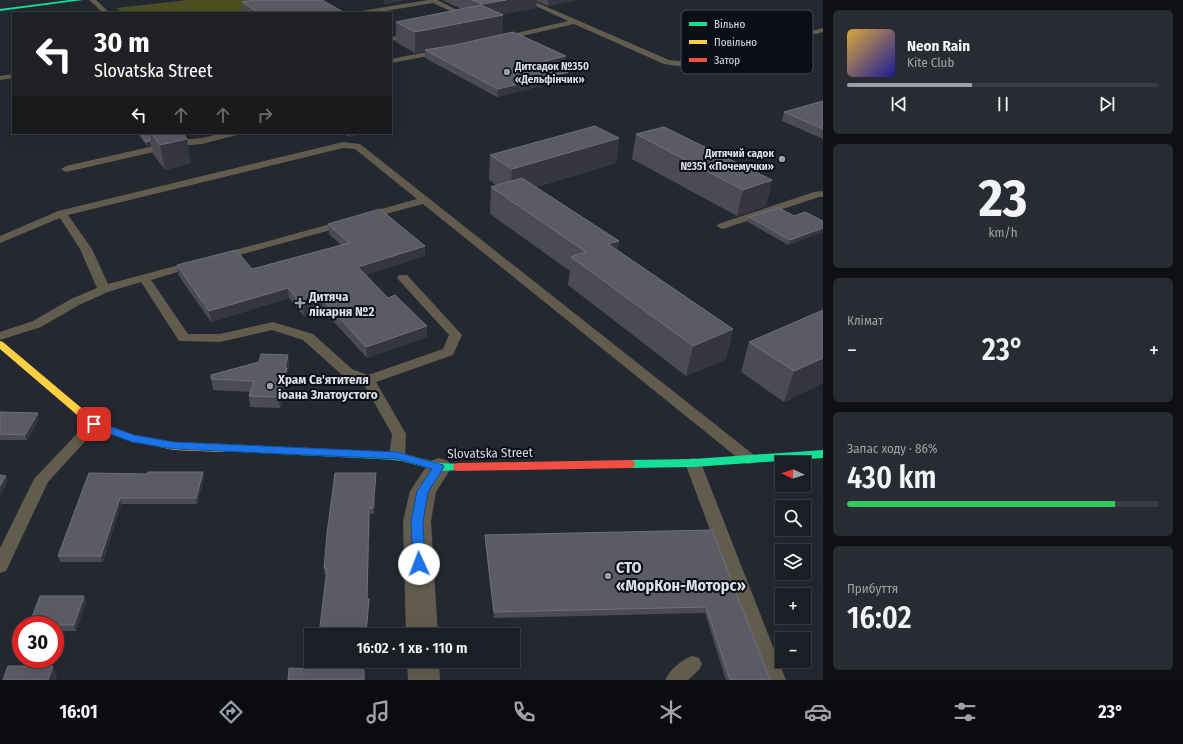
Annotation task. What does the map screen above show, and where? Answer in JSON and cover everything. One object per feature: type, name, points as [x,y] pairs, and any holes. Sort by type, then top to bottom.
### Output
[{"type":"street","points":[[0,10],[81,0]]},
{"type":"street","name":"Slovatska Street","points":[[0,344],[94,424],[132,438],[174,446],[397,456],[439,467],[693,463],[823,454]]},
{"type":"street","points":[[422,628],[417,521],[423,491],[439,467]]},
{"type":"street","points":[[423,668],[424,680]]},
{"type":"lane","points":[[92,0],[106,12]]},
{"type":"lane","points":[[526,0],[667,62],[681,64]]},
{"type":"lane","points":[[366,12],[434,1],[475,20],[460,24]]},
{"type":"lane","points":[[492,41],[576,21]]},
{"type":"lane","points":[[813,33],[823,30]]},
{"type":"lane","points":[[392,39],[422,33]]},
{"type":"lane","points":[[392,61],[454,49]]},
{"type":"lane","points":[[0,78],[12,76]]},
{"type":"lane","points":[[66,169],[180,142],[202,141],[230,134]]},
{"type":"lane","points":[[0,240],[62,213],[343,145],[357,146],[423,201],[749,459]]},
{"type":"lane","points":[[722,226],[818,194],[823,194]]},
{"type":"lane","points":[[0,336],[37,324],[75,302],[104,289],[423,201]]},
{"type":"lane","points":[[62,213],[86,249],[104,289]]},
{"type":"lane","points":[[144,278],[184,338],[220,338],[273,326],[308,336],[347,372],[368,380],[399,434],[397,456]]},
{"type":"lane","points":[[368,380],[448,352],[456,335],[403,278]]},
{"type":"lane","points":[[0,566],[42,479],[94,424]]},
{"type":"lane","points":[[693,463],[776,680]]},
{"type":"lane","points":[[674,680],[692,664]]},
{"type":"path","points":[[106,12],[192,0]]},
{"type":"green space","points":[[189,0],[297,0],[300,2],[235,12],[122,12],[116,8]]},
{"type":"building","points":[[255,0],[322,0],[343,12],[257,12],[242,2]]},
{"type":"building","points":[[472,0],[506,0],[482,4]]},
{"type":"building","points":[[481,5],[503,15],[415,32],[396,22]]},
{"type":"building","points":[[513,32],[566,56],[545,61],[568,72],[498,89],[425,50],[455,45]]},
{"type":"building","points":[[823,101],[823,129],[784,112]]},
{"type":"building","points":[[595,126],[619,138],[512,169],[490,155]]},
{"type":"building","points":[[664,127],[772,180],[743,190],[636,134]]},
{"type":"building","points":[[141,134],[149,134],[150,141],[146,142]]},
{"type":"building","points":[[152,134],[184,134],[187,139],[160,145]]},
{"type":"building","points":[[522,178],[619,241],[608,244],[733,329],[693,346],[571,257],[586,252],[491,187]]},
{"type":"building","points":[[779,208],[794,216],[805,212],[823,221],[823,228],[790,240],[749,217]]},
{"type":"building","points":[[380,209],[425,246],[358,267],[388,298],[395,295],[427,326],[366,347],[323,300],[303,306],[288,288],[209,311],[177,265],[236,250],[252,269],[349,243],[328,224]]},
{"type":"building","points":[[823,310],[823,358],[794,371],[749,342]]},
{"type":"building","points":[[261,354],[288,355],[285,368],[287,368],[278,397],[249,396],[254,381],[211,379],[211,375],[259,362]]},
{"type":"building","points":[[0,412],[38,413],[25,435],[0,434]]},
{"type":"building","points":[[148,472],[203,472],[196,498],[120,498],[101,556],[58,556],[89,473],[147,474]]},
{"type":"building","points":[[335,473],[376,473],[373,508],[369,508],[367,599],[369,599],[367,628],[320,628],[327,568],[324,568]]},
{"type":"building","points":[[0,475],[6,476],[0,486]]},
{"type":"building","name":"СТО «МорКон-Моторс»","points":[[712,530],[770,680],[730,680],[706,607],[494,612],[485,535]]},
{"type":"building","points":[[40,596],[84,596],[74,625],[64,625],[64,616],[32,616]]},
{"type":"building","points":[[8,666],[12,666],[12,668],[52,668],[48,680],[3,680]]},
{"type":"building","points":[[289,668],[363,668],[364,680],[288,680]]},
{"type":"traffic: fast","points":[[0,10],[81,0]]},
{"type":"traffic: fast","points":[[223,448],[397,456],[439,467],[458,467]]},
{"type":"traffic: fast","points":[[630,464],[693,463],[823,454]]},
{"type":"traffic: slow","points":[[0,344],[94,424],[132,438],[174,446],[223,448]]},
{"type":"traffic: jam","points":[[458,467],[630,464]]},
{"type":"place","name":"Дитсадок №350 «Дельфінчик»","points":[[507,72]]},
{"type":"place","name":"Дитячий садок №351 «Почемучки»","points":[[782,159]]},
{"type":"place","name":"Дитяча лікарня №2","points":[[300,303]]},
{"type":"place","name":"Храм Св'ятителя іоана Златоустого","points":[[270,386]]},
{"type":"place","name":"СТО «МорКон-Моторс»","points":[[608,576]]},
{"type":"route","points":[[94,424],[132,438],[174,446],[397,456],[439,467],[423,491],[417,521],[419,564]]}]
